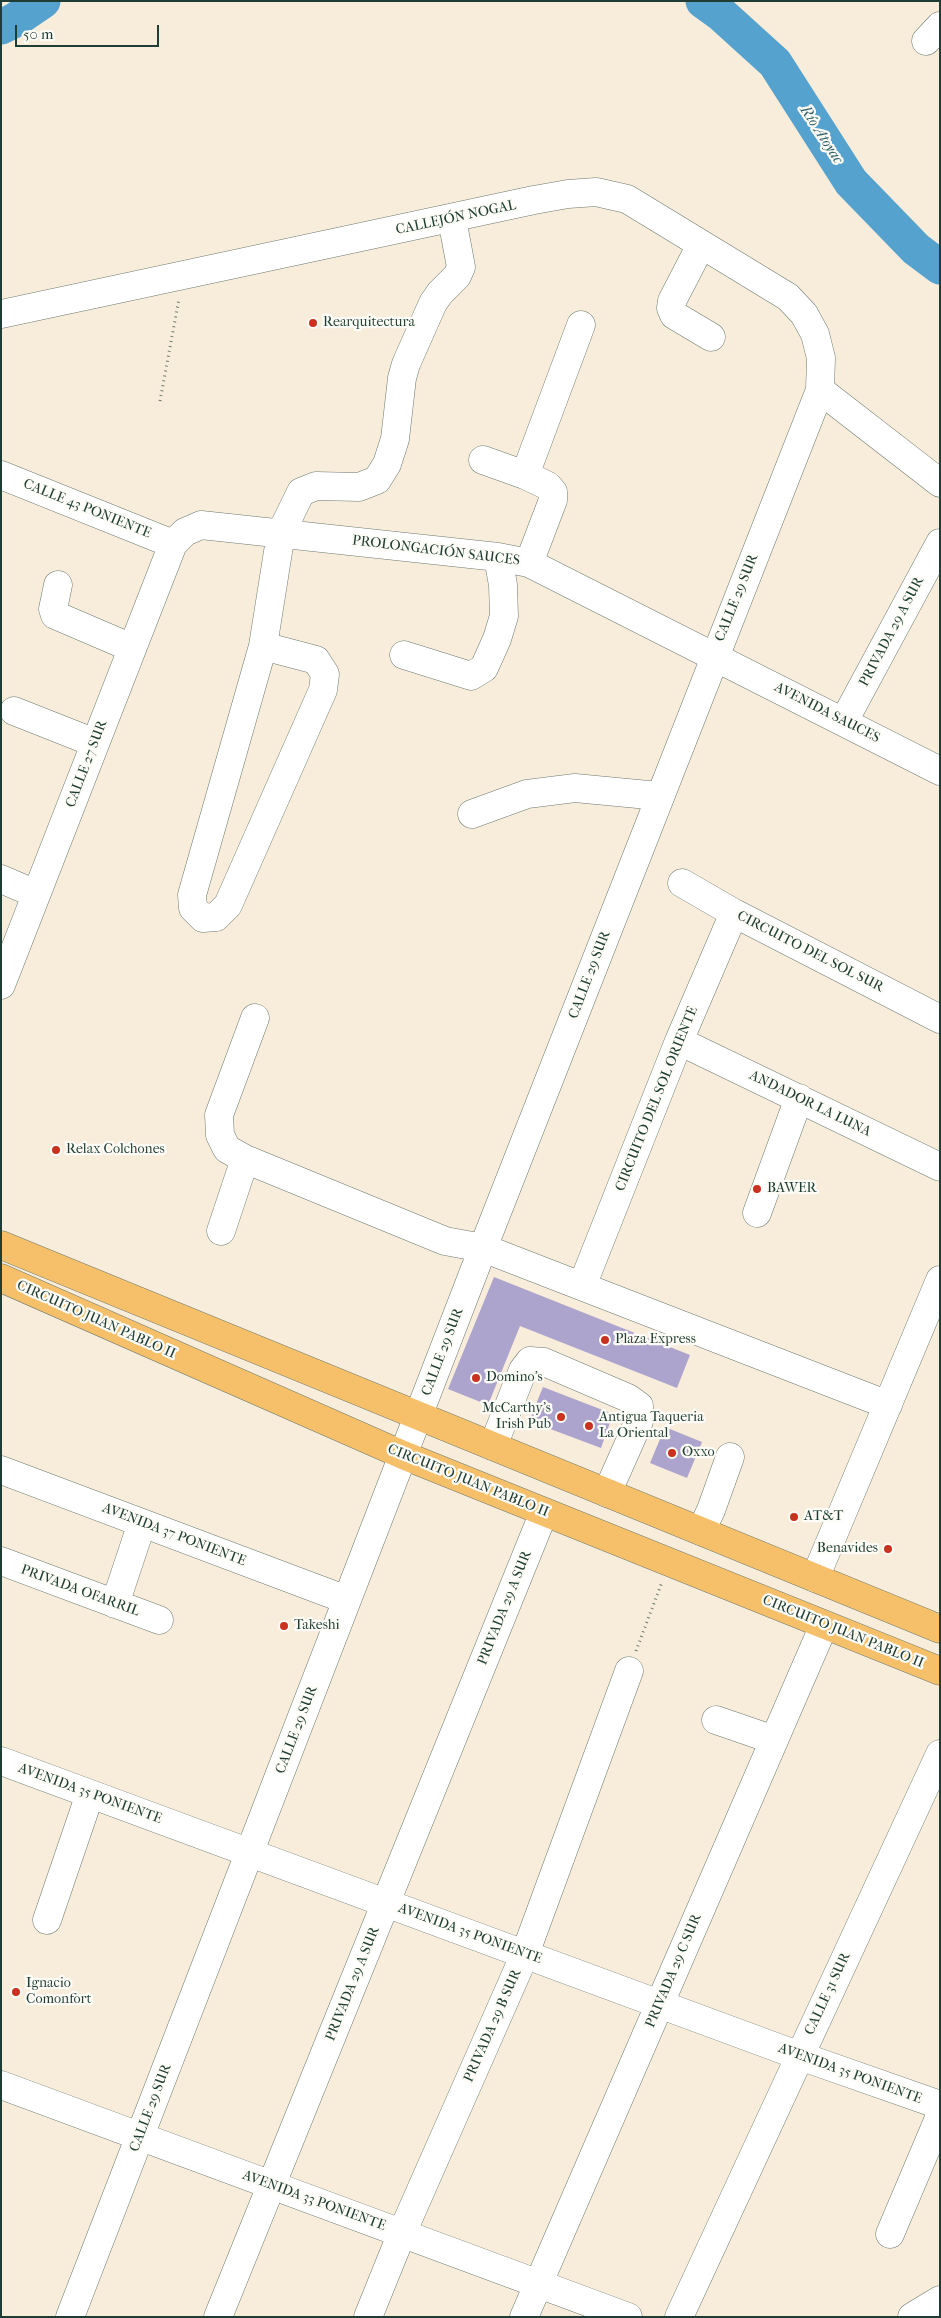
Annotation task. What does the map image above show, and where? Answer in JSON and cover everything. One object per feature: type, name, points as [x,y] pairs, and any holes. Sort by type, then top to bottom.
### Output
[{"type":"main road","points":[[1,1245],[940,1628]]},
{"type":"main road","name":"CIRCUITO JUAN PABLO II","points":[[1,1278],[403,1455],[940,1671]]},
{"type":"street","name":"CALLEJÓN NOGAL","points":[[1,314],[568,194],[596,192],[627,199],[699,249],[788,297],[804,314],[816,334],[821,358],[820,390]]},
{"type":"street","points":[[263,646],[316,660],[325,674],[323,690],[228,905],[216,917],[203,918],[193,908],[192,895],[263,646],[283,534],[301,492],[316,486],[359,487],[377,480],[387,464],[395,439],[406,364],[433,303],[457,276],[461,267],[452,219]]},
{"type":"street","points":[[699,249],[672,301],[671,308],[674,315],[711,337]]},
{"type":"street","points":[[525,475],[581,324]]},
{"type":"street","points":[[820,390],[940,483]]},
{"type":"street","name":"CALLE 29 SUR","points":[[70,2317],[483,1248],[820,390]]},
{"type":"street","points":[[483,460],[525,475],[548,486],[553,492],[553,500],[529,562]]},
{"type":"street","name":"CALLE 43 PONIENTE","points":[[1,475],[173,544]]},
{"type":"street","name":"PROLONGACIÓN SAUCES","points":[[173,544],[184,532],[201,525],[529,562],[714,656]]},
{"type":"street","name":"PRIVADA 29 A SUR","points":[[844,721],[940,543]]},
{"type":"street","name":"CALLE 27 SUR","points":[[1,985],[173,544]]},
{"type":"street","points":[[404,655],[471,676],[484,668],[497,639],[504,616],[503,584],[498,557]]},
{"type":"street","points":[[58,585],[53,609],[55,615],[132,648]]},
{"type":"street","name":"AVENIDA SAUCES","points":[[714,656],[940,771]]},
{"type":"street","points":[[14,711],[95,743]]},
{"type":"street","points":[[472,814],[527,794],[575,788],[659,796]]},
{"type":"street","points":[[1,879],[36,894]]},
{"type":"street","name":"CIRCUITO DEL SOL SUR","points":[[682,883],[734,913],[940,1019]]},
{"type":"street","name":"CIRCUITO DEL SOL ORIENTE","points":[[582,1286],[679,1041],[734,913]]},
{"type":"street","points":[[255,1018],[219,1116],[220,1135],[227,1149],[245,1159],[445,1241],[483,1248],[888,1405]]},
{"type":"street","name":"ANDADOR LA LUNA","points":[[679,1041],[940,1167]]},
{"type":"street","points":[[757,1213],[798,1098]]},
{"type":"street","points":[[221,1231],[245,1159]]},
{"type":"street","points":[[815,1578],[940,1280]]},
{"type":"street","points":[[493,1446],[523,1370],[530,1361],[544,1362],[628,1398],[639,1406],[639,1421],[607,1493]]},
{"type":"street","points":[[701,1531],[711,1510],[730,1457]]},
{"type":"street","name":"AVENIDA 37 PONIENTE","points":[[1,1470],[347,1600]]},
{"type":"street","name":"PRIVADA 29 A SUR","points":[[218,2317],[544,1512]]},
{"type":"street","points":[[115,1604],[142,1523]]},
{"type":"street","name":"PRIVADA OFARRIL","points":[[1,1561],[158,1620]]},
{"type":"street","name":"PRIVADA 29 C SUR","points":[[524,2317],[824,1625]]},
{"type":"street","name":"PRIVADA 29 B SUR","points":[[368,2317],[402,2233],[525,1954],[629,1671]]},
{"type":"street","points":[[716,1720],[774,1740]]},
{"type":"street","name":"CALLE 31 SUR","points":[[679,2317],[940,1754]]},
{"type":"street","name":"AVENIDA 35 PONIENTE","points":[[1,1761],[249,1854],[940,2106]]},
{"type":"street","points":[[48,1920],[90,1794]]},
{"type":"street","name":"AVENIDA 33 PONIENTE","points":[[1,2085],[628,2317]]},
{"type":"street","points":[[890,2234],[940,2116]]},
{"type":"street","points":[[912,2317],[940,2300]]},
{"type":"path","points":[[160,401],[183,276]]},
{"type":"path","points":[[629,1671],[659,1590]]},
{"type":"building","name":"Plaza Express","points":[[494,1277],[690,1355],[677,1388],[520,1326],[488,1405],[448,1389]]},
{"type":"building","points":[[543,1387],[613,1414],[601,1448],[529,1421]]},
{"type":"building","points":[[665,1427],[702,1442],[687,1478],[650,1463]]},
{"type":"waterway","name":"Río Atoyac","points":[[1,27],[43,1]]},
{"type":"waterway","name":"Río Atoyac","points":[[703,1],[721,14],[775,63],[851,182],[916,249],[940,267]]},
{"type":"place","name":"Rearquitectura","points":[[313,323]]},
{"type":"place","name":"Relax Colchones","points":[[56,1150]]},
{"type":"place","name":"BAWER","points":[[757,1189]]},
{"type":"place","name":"Plaza Express","points":[[605,1340]]},
{"type":"place","name":"Domino's","points":[[476,1378]]},
{"type":"place","name":"McCarthy's Irish Pub","points":[[561,1417]]},
{"type":"place","name":"Antigua Taqueria La Oriental","points":[[589,1426]]},
{"type":"place","name":"Oxxo","points":[[672,1453]]},
{"type":"place","name":"AT&T","points":[[794,1517]]},
{"type":"place","name":"Benavides","points":[[888,1549]]},
{"type":"place","name":"Takeshi","points":[[284,1626]]},
{"type":"place","name":"Ignacio Comonfort","points":[[16,1992]]}]
